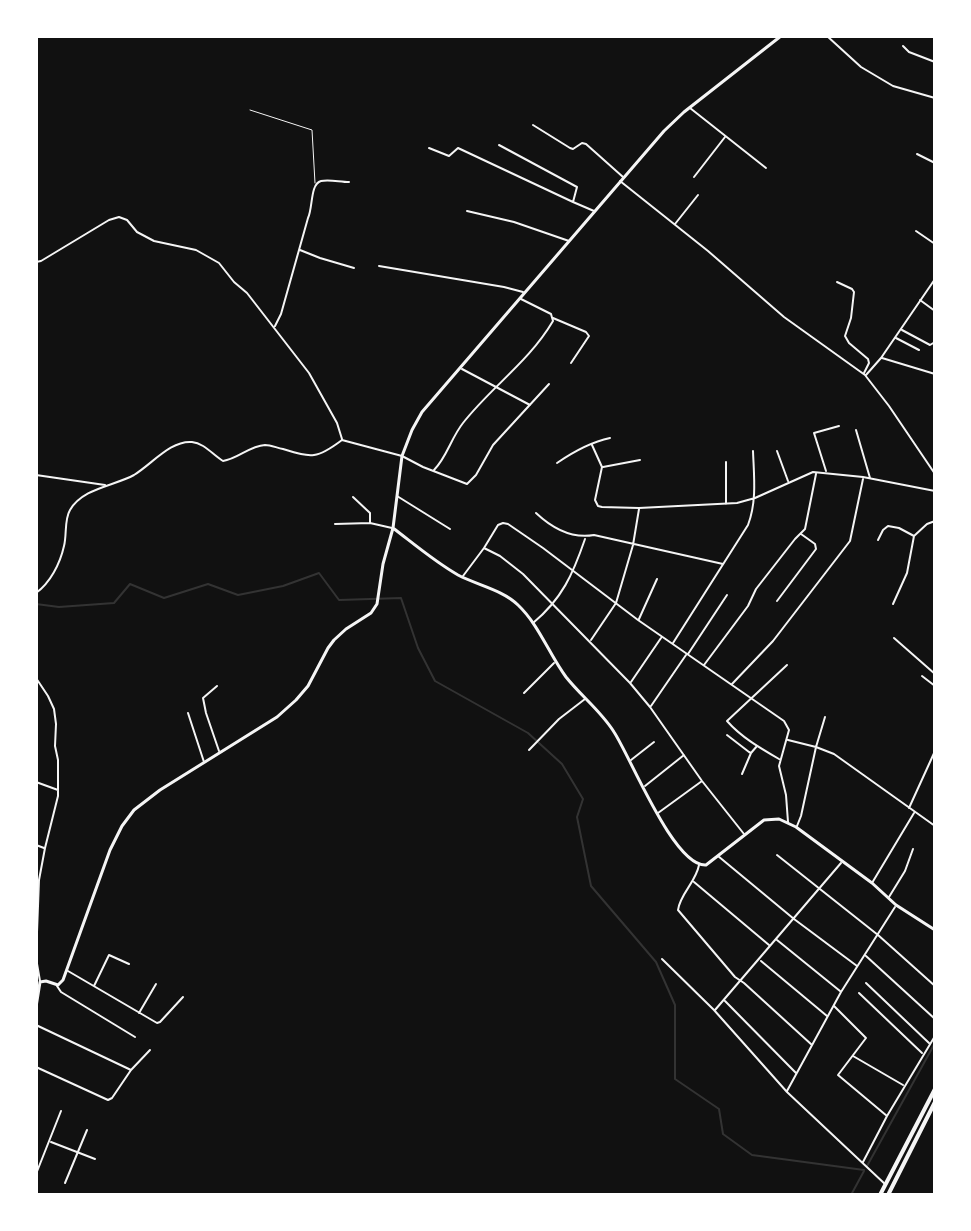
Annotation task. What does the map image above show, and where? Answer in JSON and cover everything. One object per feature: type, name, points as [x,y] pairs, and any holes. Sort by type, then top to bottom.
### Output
[{"type":"main road","points":[[880,1195],[935,1089]]},
{"type":"main road","points":[[888,1195],[935,1102]]},
{"type":"street","points":[[56,985],[61,983],[67,971],[110,850],[134,810],[160,790],[277,717],[308,686],[334,640],[371,613],[377,604],[393,528],[402,456],[422,412],[664,131],[781,36]]},
{"type":"street","points":[[827,36],[861,67],[893,86],[935,98]]},
{"type":"street","points":[[903,46],[909,52],[935,62]]},
{"type":"street","points":[[689,108],[766,168]]},
{"type":"street","points":[[533,125],[570,148],[586,144],[674,225],[784,317],[864,374],[935,474]]},
{"type":"street","points":[[694,177],[725,136]]},
{"type":"street","points":[[499,145],[577,187],[573,202]]},
{"type":"street","points":[[429,148],[449,156],[458,148],[595,211]]},
{"type":"street","points":[[917,154],[935,163]]},
{"type":"street","points":[[275,327],[312,209],[315,183],[349,182]]},
{"type":"street","points":[[674,225],[698,195]]},
{"type":"street","points":[[467,211],[514,222],[570,242]]},
{"type":"street","points":[[36,262],[119,217],[154,241],[196,250],[219,263],[275,327],[321,393],[342,440]]},
{"type":"street","points":[[916,231],[935,244]]},
{"type":"street","points":[[299,249],[354,268]]},
{"type":"street","points":[[379,266],[524,293]]},
{"type":"street","points":[[864,374],[872,370],[881,358],[935,279]]},
{"type":"street","points":[[837,282],[854,292],[845,336],[868,359],[864,374]]},
{"type":"street","points":[[519,298],[551,314],[553,318],[586,332],[589,336],[571,363]]},
{"type":"street","points":[[920,300],[935,311]]},
{"type":"street","points":[[433,471],[441,463],[460,427],[495,386],[531,352],[553,318]]},
{"type":"street","points":[[900,329],[930,345],[935,342]]},
{"type":"street","points":[[895,337],[919,350]]},
{"type":"street","points":[[881,358],[935,374]]},
{"type":"street","points":[[461,368],[530,405]]},
{"type":"street","points":[[342,440],[402,456],[468,484],[493,445],[549,384]]},
{"type":"street","points":[[521,400],[524,410]]},
{"type":"street","points":[[827,472],[814,433],[839,426]]},
{"type":"street","points":[[856,430],[870,478]]},
{"type":"street","points":[[557,463],[610,438]]},
{"type":"street","points":[[36,593],[48,583],[64,548],[68,513],[77,500],[135,474],[174,446],[189,441],[201,444],[223,461],[251,448],[267,445],[307,457],[325,453],[342,440]]},
{"type":"street","points":[[592,445],[602,467],[595,498],[602,507],[741,503],[817,472],[870,478],[935,491]]},
{"type":"street","points":[[673,644],[748,525],[755,498],[753,451]]},
{"type":"street","points":[[777,451],[788,482]]},
{"type":"street","points":[[602,467],[640,460]]},
{"type":"street","points":[[726,462],[726,504]]},
{"type":"street","points":[[704,666],[748,606],[755,591],[806,527],[817,472]]},
{"type":"street","points":[[36,475],[106,485]]},
{"type":"street","points":[[731,685],[773,641],[850,541],[863,477]]},
{"type":"street","points":[[397,496],[450,529]]},
{"type":"street","points":[[353,497],[370,513],[370,523]]},
{"type":"street","points":[[589,642],[616,603],[633,545],[639,508]]},
{"type":"street","points":[[536,513],[556,529],[585,538],[594,535],[724,564]]},
{"type":"street","points":[[893,604],[907,573],[914,536],[935,521]]},
{"type":"street","points":[[335,524],[370,523],[393,528],[443,565],[515,603],[533,623],[566,677],[614,731],[663,825],[676,844],[699,865],[706,865],[766,819],[779,819],[796,827],[872,883],[896,905],[935,930]]},
{"type":"street","points":[[463,577],[498,525],[506,523],[787,724],[789,730],[779,769],[786,795],[788,822]]},
{"type":"street","points":[[878,540],[888,526],[914,536]]},
{"type":"street","points":[[777,601],[816,549],[816,545],[801,533]]},
{"type":"street","points":[[533,623],[553,604],[574,572],[585,538]]},
{"type":"street","points":[[484,548],[508,562],[630,683],[744,834]]},
{"type":"street","points":[[638,620],[657,579]]},
{"type":"street","points":[[650,707],[727,595]]},
{"type":"street","points":[[630,683],[662,636]]},
{"type":"street","points":[[894,638],[935,674]]},
{"type":"street","points":[[524,693],[556,663]]},
{"type":"street","points":[[780,760],[727,721],[787,665]]},
{"type":"street","points":[[922,676],[935,686]]},
{"type":"street","points":[[36,678],[54,709],[58,760],[58,790],[38,879],[36,958],[40,982],[36,1006]]},
{"type":"street","points":[[217,686],[203,698],[220,753]]},
{"type":"street","points":[[36,692],[43,690]]},
{"type":"street","points":[[529,750],[559,719],[586,699]]},
{"type":"street","points":[[188,713],[204,763]]},
{"type":"street","points":[[796,827],[825,717]]},
{"type":"street","points":[[727,735],[751,753]]},
{"type":"street","points":[[786,739],[834,754],[934,824]]},
{"type":"street","points":[[630,761],[654,742]]},
{"type":"street","points":[[742,774],[757,746]]},
{"type":"street","points":[[909,808],[935,751]]},
{"type":"street","points":[[644,787],[684,755]]},
{"type":"street","points":[[657,813],[702,781]]},
{"type":"street","points":[[36,782],[58,790]]},
{"type":"street","points":[[872,883],[915,812]]},
{"type":"street","points":[[36,845],[45,848]]},
{"type":"street","points":[[888,898],[905,871],[913,849]]},
{"type":"street","points":[[777,855],[878,935],[935,986]]},
{"type":"street","points":[[718,856],[858,967]]},
{"type":"street","points":[[714,1010],[843,861]]},
{"type":"street","points":[[699,865],[694,882],[680,901],[678,910],[735,977],[812,1045]]},
{"type":"street","points":[[694,882],[770,947]]},
{"type":"street","points":[[787,1092],[841,992],[896,905]]},
{"type":"street","points":[[930,926],[935,920]]},
{"type":"street","points":[[776,939],[841,992]]},
{"type":"street","points":[[94,987],[109,955],[129,964]]},
{"type":"street","points":[[865,955],[935,1019]]},
{"type":"street","points":[[662,959],[714,1010],[787,1092],[892,1189]]},
{"type":"street","points":[[760,959],[828,1016]]},
{"type":"street","points":[[67,971],[158,1024],[183,997]]},
{"type":"street","points":[[40,982],[56,985],[61,992],[135,1037]]},
{"type":"street","points":[[866,983],[930,1044]]},
{"type":"street","points":[[139,1013],[156,984]]},
{"type":"street","points":[[859,993],[924,1054]]},
{"type":"street","points":[[724,1000],[797,1074]]},
{"type":"street","points":[[833,1006],[866,1038],[838,1074],[887,1116]]},
{"type":"street","points":[[36,1025],[131,1070]]},
{"type":"street","points":[[863,1163],[935,1036]]},
{"type":"street","points":[[36,1067],[105,1099],[112,1098],[131,1070],[150,1050]]},
{"type":"street","points":[[852,1055],[905,1086]]},
{"type":"street","points":[[36,1174],[61,1111]]},
{"type":"street","points":[[65,1183],[87,1130]]},
{"type":"street","points":[[50,1142],[95,1159]]},
{"type":"lane","points":[[250,110],[312,130],[315,183]]},
{"type":"waterway","points":[[36,604],[59,607],[114,603],[130,584],[164,598],[208,584],[238,595],[283,586],[319,573],[339,600],[401,598],[418,648],[435,681],[528,733],[562,764],[583,799],[577,817],[591,886],[656,962],[675,1005],[675,1079],[719,1109],[723,1134],[752,1155],[864,1170]]},
{"type":"waterway","points":[[867,1166],[935,1043]]},
{"type":"waterway","points":[[851,1195],[864,1171]]}]
